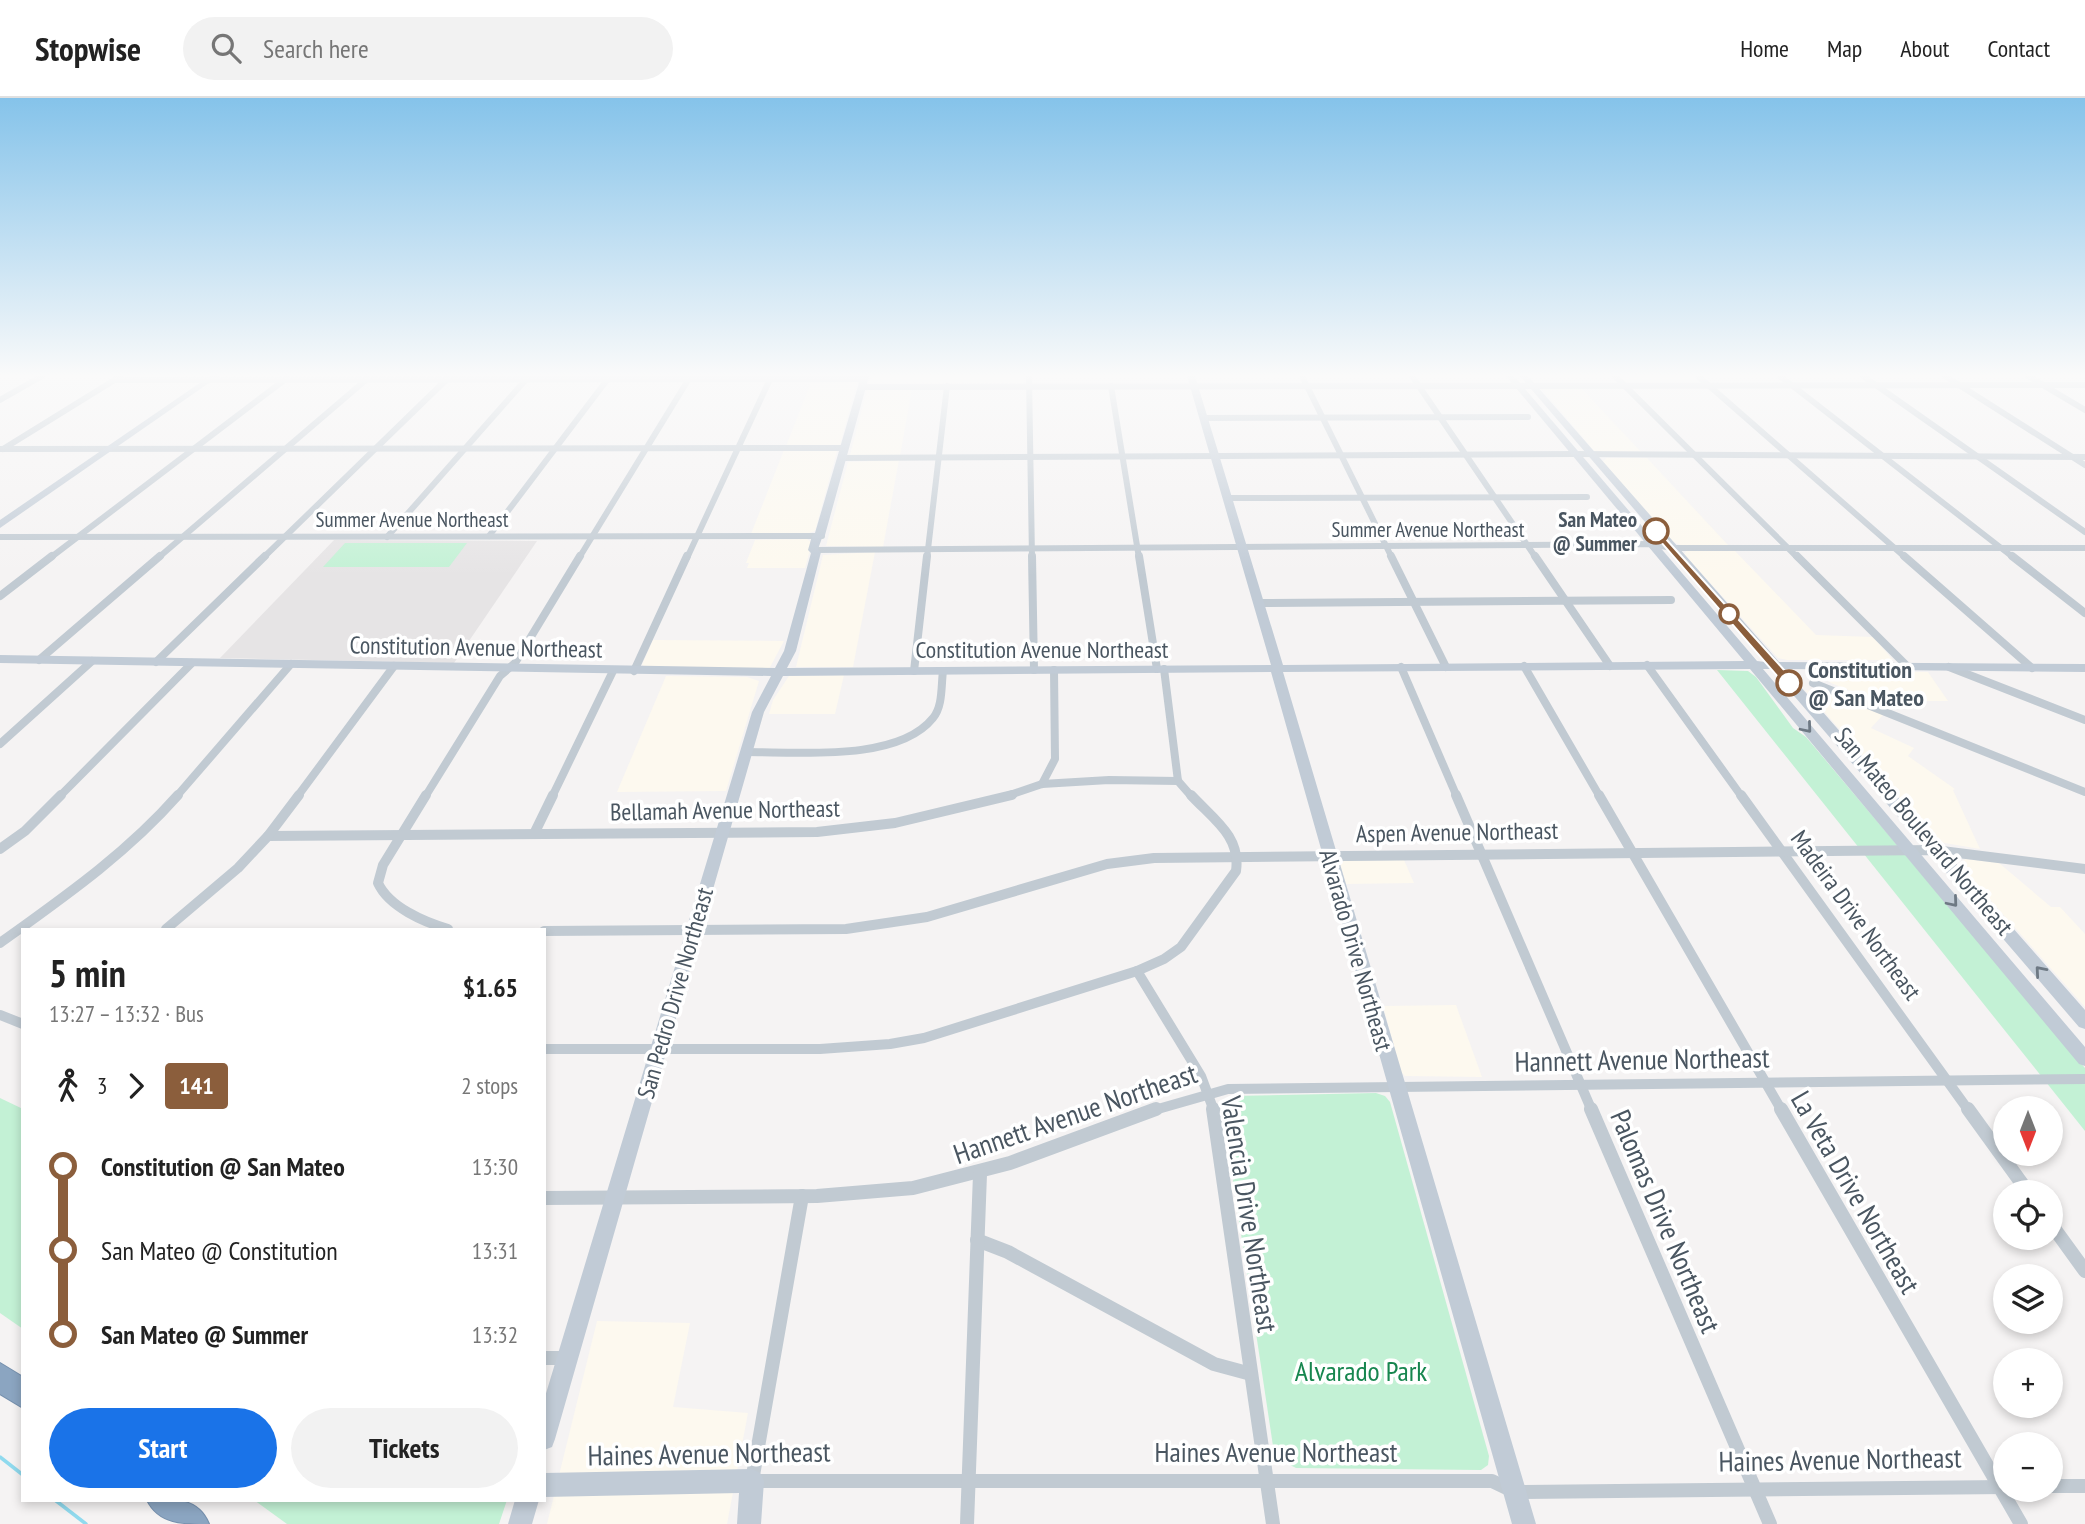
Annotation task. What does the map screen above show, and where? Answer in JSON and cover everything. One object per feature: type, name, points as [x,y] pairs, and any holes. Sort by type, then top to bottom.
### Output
[{"type":"highway","points":[[0,1377],[21,1393]]},
{"type":"highway","points":[[165,1502],[194,1524]]},
{"type":"street","points":[[0,514],[107,443]]},
{"type":"street","points":[[0,525],[119,443]]},
{"type":"street","points":[[0,596],[202,443]]},
{"type":"street","points":[[38,660],[293,443]]},
{"type":"street","points":[[156,662],[381,443]]},
{"type":"street","points":[[387,537],[471,443]]},
{"type":"street","points":[[489,536],[561,443]]},
{"type":"street","points":[[445,928],[421,920],[379,888],[378,877],[383,865],[500,676],[515,663],[649,443]]},
{"type":"street","points":[[634,671],[740,443]]},
{"type":"street","name":"San Pedro Drive Northeast","points":[[546,1432],[758,712],[794,636],[846,443]]},
{"type":"street","points":[[914,671],[940,443]]},
{"type":"street","points":[[1031,443],[1034,670]]},
{"type":"street","points":[[546,1049],[820,1049],[890,1044],[924,1038],[1137,971],[1164,959],[1181,947],[1236,871],[1238,856],[1234,842],[1178,781],[1120,443]]},
{"type":"street","name":"Alvarado Drive Northeast","points":[[1210,443],[1260,603],[1395,1087],[1524,1524]]},
{"type":"street","points":[[1335,443],[1446,667]]},
{"type":"street","points":[[1457,443],[1610,666]]},
{"type":"street","name":"San Mateo Boulevard Northeast","points":[[1567,443],[2085,1059]]},
{"type":"street","name":"San Mateo Boulevard Northeast","points":[[1579,443],[2085,1023]]},
{"type":"street","points":[[1681,443],[1908,667]]},
{"type":"street","points":[[1774,443],[2032,667]]},
{"type":"street","points":[[1866,443],[2085,613]]},
{"type":"street","points":[[1958,443],[2085,531]]},
{"type":"street","points":[[2050,443],[2085,465]]},
{"type":"street","points":[[1,450],[737,448],[938,457],[1575,454],[1695,457],[2085,457]]},
{"type":"street","points":[[1228,498],[1587,497]]},
{"type":"street","name":"Summer Avenue Northeast","points":[[0,537],[820,536]]},
{"type":"street","name":"Summer Avenue Northeast","points":[[816,550],[1650,544],[1672,548],[2085,548]]},
{"type":"street","points":[[1260,603],[1671,600]]},
{"type":"street","name":"Constitution Avenue Northeast","points":[[0,659],[778,672],[1647,665],[2085,668]]},
{"type":"street","points":[[0,744],[92,661]]},
{"type":"street","points":[[0,849],[25,831],[192,663]]},
{"type":"street","points":[[0,943],[102,870],[149,828],[291,664]]},
{"type":"street","name":"Madeira Drive Northeast","points":[[1647,665],[2019,1180]]},
{"type":"street","points":[[171,928],[238,868],[268,836],[394,666]]},
{"type":"street","name":"La Veta Drive Northeast","points":[[1524,666],[1763,1082],[1993,1470]]},
{"type":"street","name":"Palomas Drive Northeast","points":[[1401,667],[1770,1524]]},
{"type":"street","points":[[1949,667],[2085,720]]},
{"type":"street","points":[[1042,784],[1055,759],[1054,670]]},
{"type":"street","points":[[534,834],[613,671]]},
{"type":"street","points":[[747,752],[856,749],[909,737],[925,728],[934,716],[938,707],[943,671]]},
{"type":"street","points":[[1813,683],[2085,792]]},
{"type":"street","name":"Bellamah Avenue Northeast","points":[[268,836],[817,832],[895,823],[1015,794],[1042,784],[1109,780],[1178,781]]},
{"type":"street","name":"Aspen Avenue Northeast","points":[[546,931],[846,929],[899,923],[1107,864],[1154,858],[1934,850],[2085,869]]},
{"type":"street","name":"Valencia Drive Northeast","points":[[1137,971],[1208,1093],[1213,1107],[1273,1524]]},
{"type":"street","points":[[0,1015],[21,1023]]},
{"type":"street","name":"Hannett Avenue Northeast","points":[[546,1198],[883,1193],[980,1174],[1185,1098],[1227,1089],[2085,1079]]},
{"type":"street","points":[[967,1524],[980,1174]]},
{"type":"street","points":[[749,1524],[752,1481],[802,1196]]},
{"type":"street","points":[[977,1240],[1008,1252],[1214,1364],[1251,1374]]},
{"type":"street","points":[[2063,1241],[2085,1271]]},
{"type":"street","points":[[546,1358],[567,1358]]},
{"type":"street","name":"Haines Avenue Northeast","points":[[546,1485],[752,1481],[1267,1483],[1492,1480],[1516,1492],[1993,1487]]},
{"type":"street","points":[[2063,1486],[2085,1486]]},
{"type":"street","points":[[520,1524],[526,1502]]},
{"type":"street","name":"La Veta Drive Northeast","points":[[2010,1502],[2021,1524]]},
{"type":"shaded area","points":[[787,443],[841,443],[840,445],[786,446]]},
{"type":"shaded area","points":[[853,443],[902,443],[900,456],[850,455]]},
{"type":"shaded area","points":[[1587,443],[1632,443],[1644,455],[1594,451]]},
{"type":"shaded area","points":[[784,450],[837,451],[815,531],[751,534]]},
{"type":"shaded area","points":[[1606,458],[1647,458],[1728,545],[1680,545],[1672,541],[1603,462]]},
{"type":"shaded area","points":[[899,460],[883,547],[826,546],[848,462]]},
{"type":"shaded area","points":[[807,539],[812,543],[805,568],[747,568],[749,563],[746,563],[755,540]]},
{"type":"shaded area","points":[[334,540],[537,541],[454,663],[220,658]]},
{"type":"shaded area","points":[[1687,550],[1735,551],[1816,635],[1873,637],[1893,660],[1778,658],[1684,554]]},
{"type":"shaded area","points":[[875,552],[853,667],[796,667],[823,555]]},
{"type":"shaded area","points":[[653,640],[784,641],[769,669],[645,667],[642,665]]},
{"type":"shaded area","points":[[1928,672],[1948,701],[1876,701],[1831,683],[1823,677],[1823,673]]},
{"type":"shaded area","points":[[844,675],[835,714],[769,714],[773,700],[789,676]]},
{"type":"shaded area","points":[[666,676],[747,677],[759,681],[726,791],[617,792]]},
{"type":"shaded area","points":[[1805,690],[1829,693],[1883,715],[1871,728],[1914,748],[1908,756],[1955,789],[1953,790],[1980,849],[1939,842]]},
{"type":"shaded area","points":[[1966,859],[1999,863],[2051,907],[2060,907],[2085,934],[2085,1007],[1962,868],[1959,863]]},
{"type":"shaded area","points":[[1404,860],[1414,883],[1346,884],[1340,864],[1344,861]]},
{"type":"shaded area","points":[[1456,1005],[1482,1077],[1405,1076],[1401,1072],[1383,1006]]},
{"type":"shaded area","points":[[597,1321],[690,1323],[673,1407],[748,1413],[727,1524],[547,1524]]},
{"type":"green space","points":[[345,543],[467,543],[449,567],[323,567]]},
{"type":"green space","points":[[1717,670],[1748,671],[1756,677],[1793,728],[1806,737],[2085,1068],[2085,1131],[2063,1103],[2063,1096],[2057,1096]]},
{"type":"green space","name":"Alvarado Park","points":[[1376,1093],[1385,1096],[1390,1102],[1489,1456],[1488,1465],[1481,1470],[1296,1468],[1282,1461],[1273,1446],[1222,1107],[1224,1099],[1233,1096]]},
{"type":"green space","points":[[0,1098],[21,1108],[21,1328],[0,1313]]},
{"type":"green space","points":[[257,1502],[506,1502],[499,1524],[287,1524]]},
{"type":"waterway","points":[[0,1457],[21,1473]]},
{"type":"waterway","points":[[58,1502],[86,1524]]},
{"type":"bus line","name":"141","points":[[1656,531],[1789,683]]},
{"type":"place","name":"San Mateo @ Summer","points":[[1656,531]]},
{"type":"place","name":"Constitution @ San Mateo","points":[[1789,683]]}]
